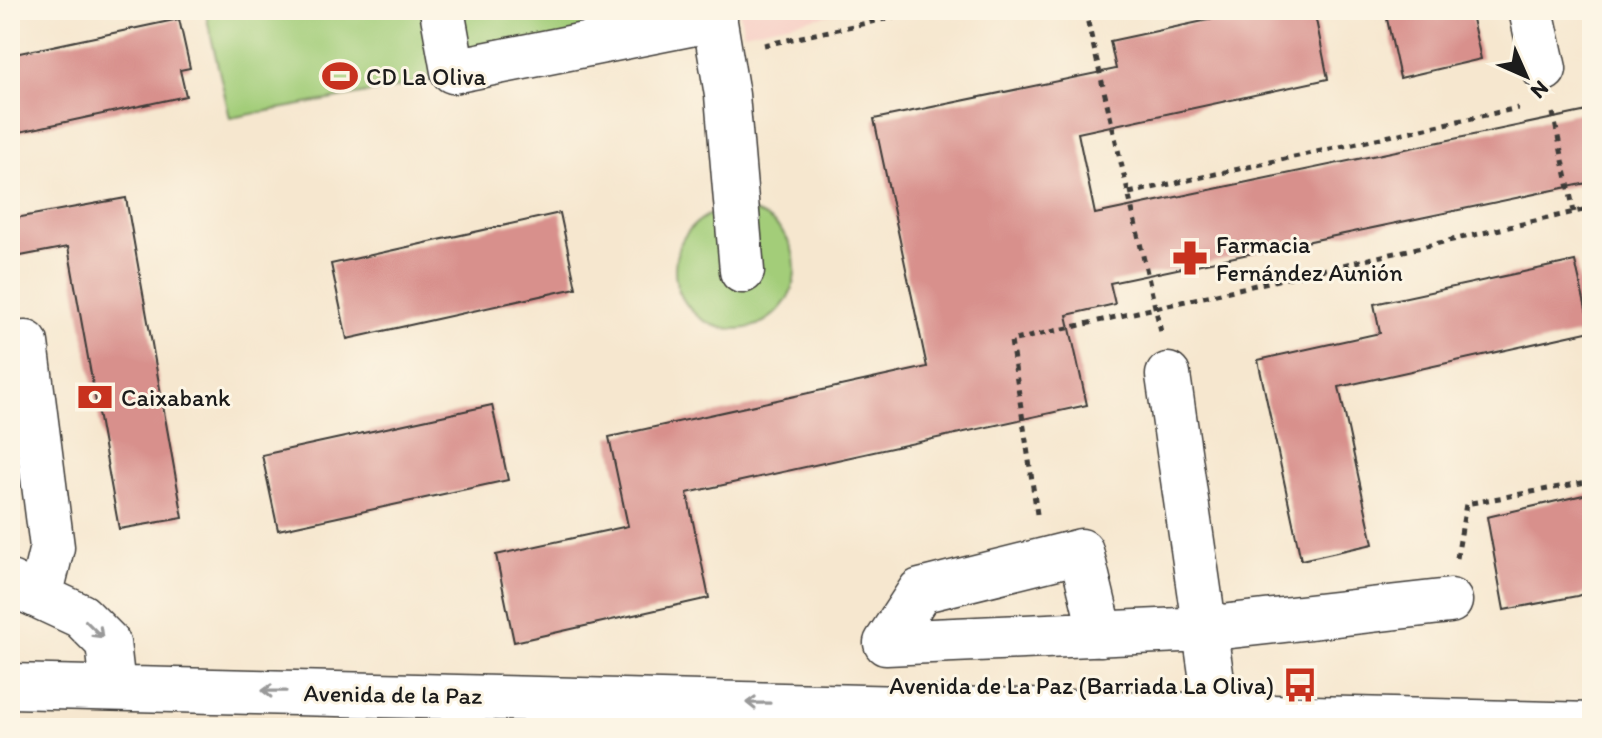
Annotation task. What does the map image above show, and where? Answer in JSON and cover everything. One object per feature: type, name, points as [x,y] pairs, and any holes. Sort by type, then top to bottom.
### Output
[{"type":"street","points":[[442,10],[453,71],[716,28],[727,95],[742,271]]},
{"type":"street","points":[[1531,10],[1547,85]]},
{"type":"street","points":[[10,344],[26,343],[25,460],[52,547],[25,590],[81,616],[108,643],[113,687]]},
{"type":"street","points":[[1168,375],[1217,715]]},
{"type":"street","points":[[1101,634],[1081,551],[920,591],[886,643],[1101,634],[1204,629],[1450,601]]},
{"type":"street","name":"Avenida de la Paz","points":[[10,686],[1592,725]]},
{"type":"path","points":[[716,28],[927,10]]},
{"type":"path","points":[[1085,10],[1156,308],[1168,375]]},
{"type":"path","points":[[1129,193],[1547,85],[1574,212]]},
{"type":"path","points":[[1043,561],[1011,341],[1592,208]]},
{"type":"path","points":[[1450,601],[1466,504],[1592,481]]},
{"type":"shaded area","points":[[739,10],[853,10],[744,33]]},
{"type":"green space","name":"CD La Oliva","points":[[205,10],[684,10],[689,34],[230,118]]},
{"type":"green space","points":[[735,209],[758,214],[777,227],[790,246],[795,269],[790,292],[777,311],[758,324],[735,329],[712,324],[693,311],[680,292],[675,269],[680,246],[693,227],[712,214]]},
{"type":"building","points":[[1255,10],[1314,10],[1328,79],[1078,133],[1095,214],[1592,110],[1592,182],[1110,283],[1115,304],[1067,315],[1087,405],[687,493],[709,598],[514,642],[496,555],[628,526],[609,437],[927,367],[874,119],[1116,69],[1110,41]]},
{"type":"building","points":[[1385,10],[1470,10],[1481,59],[1400,78]]},
{"type":"building","points":[[179,19],[190,68],[180,70],[186,96],[10,134],[10,55]]},
{"type":"building","points":[[126,198],[183,518],[119,529],[68,247],[10,258],[10,219]]},
{"type":"building","points":[[560,213],[576,288],[347,339],[331,264]]},
{"type":"building","points":[[1575,261],[1591,331],[1339,387],[1373,544],[1301,560],[1258,360],[1380,333],[1374,304]]},
{"type":"building","points":[[492,405],[508,480],[278,530],[262,455]]},
{"type":"building","points":[[1592,493],[1592,591],[1504,610],[1487,517]]},
{"type":"place","name":"CD La Oliva","points":[[340,76]]},
{"type":"place","name":"Farmacia Fernández Aunión","points":[[1190,258]]},
{"type":"place","name":"Caixabank","points":[[95,397]]},
{"type":"place","name":"Avenida de La Paz (Barriada La Oliva)","points":[[1300,685]]}]
